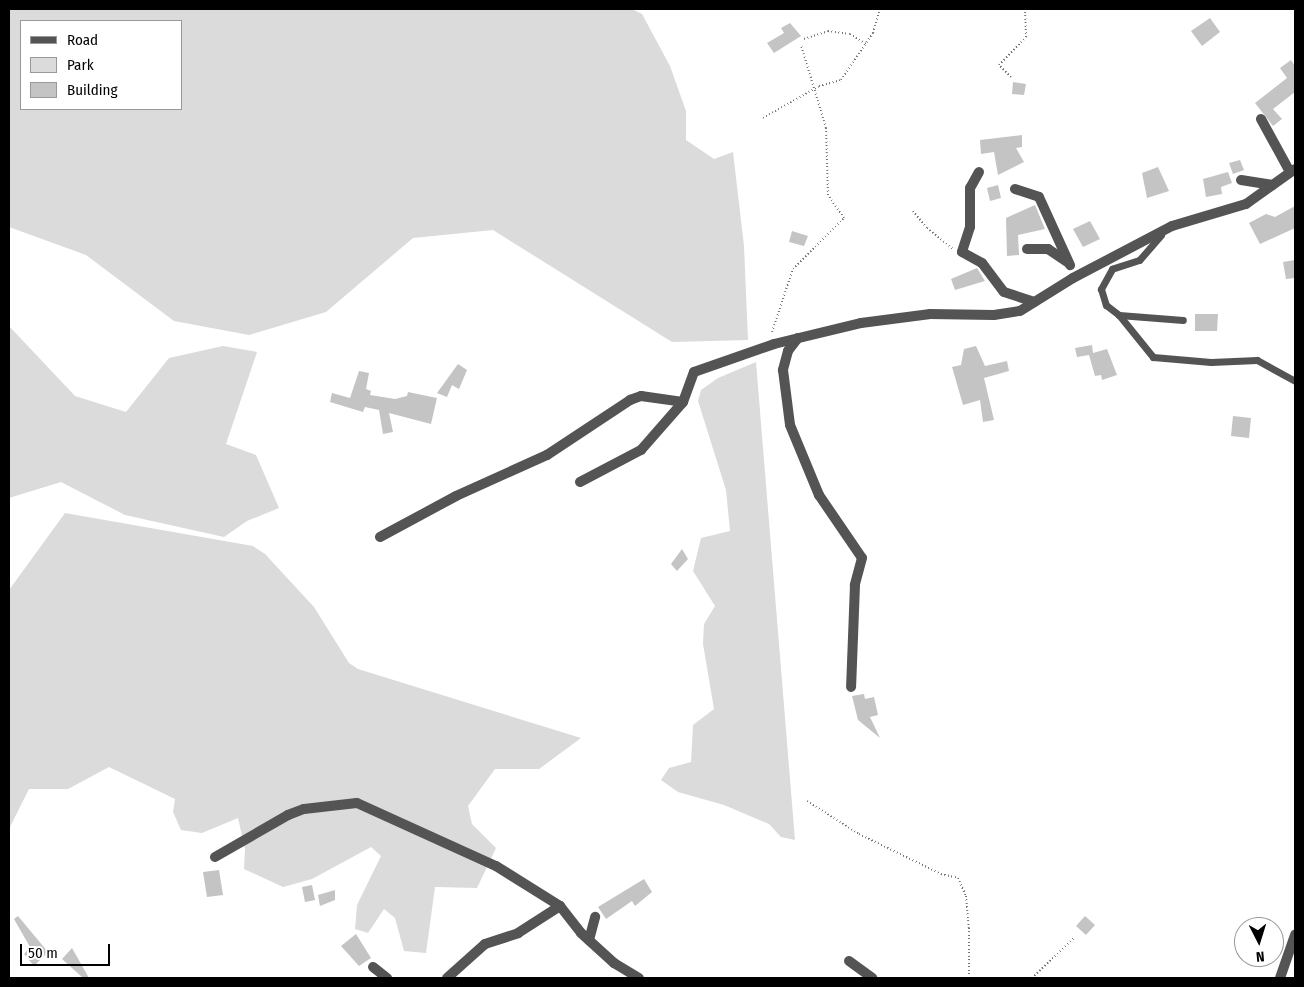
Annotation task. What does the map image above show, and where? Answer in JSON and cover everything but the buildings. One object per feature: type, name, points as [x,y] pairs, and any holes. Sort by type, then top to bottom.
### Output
[{"type":"street","points":[[580,482],[641,450],[683,402],[694,372],[787,341],[861,323],[920,315],[994,315],[1020,311],[1077,275],[1168,228],[1246,204],[1293,170],[1261,119]]},
{"type":"street","points":[[978,172],[970,188],[970,227],[962,252],[982,263],[1004,292],[1034,302]]},
{"type":"street","points":[[1241,180],[1273,185]]},
{"type":"street","points":[[1015,189],[1039,197],[1070,265]]},
{"type":"street","points":[[1027,249],[1048,249],[1062,256],[1077,275]]},
{"type":"street","points":[[798,338],[788,351],[783,370],[790,425],[819,495],[862,558],[854,593],[851,687]]},
{"type":"street","points":[[380,537],[456,496],[547,455],[630,400],[641,396],[683,402]]},
{"type":"street","points":[[215,857],[246,836],[296,812],[357,803],[496,866],[560,906],[589,940],[639,978]]},
{"type":"street","points":[[447,978],[485,944],[518,933],[560,906]]},
{"type":"street","points":[[589,940],[595,917]]},
{"type":"street","points":[[1280,978],[1295,935]]},
{"type":"street","points":[[849,961],[872,978]]},
{"type":"street","points":[[373,967],[387,978]]},
{"type":"lane","points":[[1168,228],[1139,260],[1112,269],[1106,275],[1101,289],[1106,305],[1119,315],[1152,357],[1211,362],[1257,360],[1295,381]]},
{"type":"lane","points":[[1119,315],[1183,320]]},
{"type":"path","points":[[763,118],[819,86],[841,80],[866,44],[880,9]]},
{"type":"path","points":[[1011,77],[999,65],[1026,37],[1025,9]]},
{"type":"path","points":[[804,39],[828,31],[850,34],[866,44]]},
{"type":"path","points":[[787,341],[771,335],[793,269],[844,218],[828,195],[826,128],[801,45]]},
{"type":"path","points":[[913,210],[947,247],[962,252]]},
{"type":"path","points":[[807,801],[859,834],[941,874],[958,878],[966,896],[970,928],[969,978]]},
{"type":"path","points":[[1032,978],[1074,937]]},
{"type":"green space","points":[[9,9],[632,9],[642,14],[670,66],[686,111],[686,140],[714,159],[733,152],[744,246],[748,340],[672,342],[493,230],[413,238],[326,312],[249,335],[174,321],[86,255],[9,227]]},
{"type":"green space","points":[[9,326],[75,396],[126,412],[169,358],[223,346],[257,352],[226,444],[256,455],[279,508],[247,521],[224,537],[125,515],[61,482],[9,498]]},
{"type":"green space","points":[[756,362],[795,840],[781,837],[769,824],[724,805],[678,792],[661,780],[669,768],[691,762],[693,725],[714,709],[703,644],[704,624],[715,606],[693,571],[701,538],[730,531],[726,490],[698,401],[701,390],[718,378]]},
{"type":"green space","points":[[65,513],[253,546],[265,554],[314,607],[349,663],[358,669],[581,738],[539,769],[495,769],[468,806],[472,824],[496,848],[477,888],[435,887],[426,953],[404,951],[395,918],[384,909],[368,933],[355,929],[357,905],[381,856],[371,847],[312,879],[283,887],[244,869],[245,849],[238,818],[202,833],[181,830],[173,812],[175,799],[109,767],[68,789],[29,789],[9,829],[9,590]]}]
